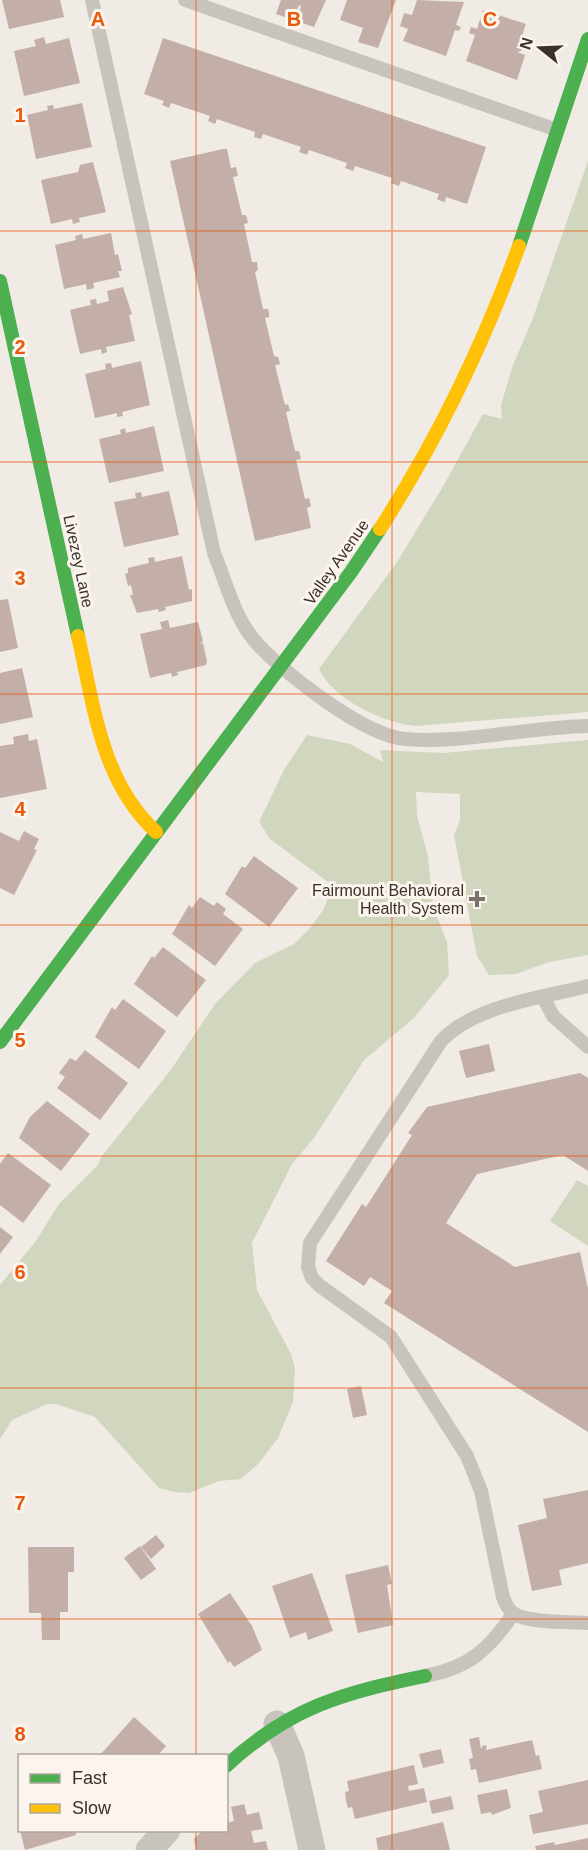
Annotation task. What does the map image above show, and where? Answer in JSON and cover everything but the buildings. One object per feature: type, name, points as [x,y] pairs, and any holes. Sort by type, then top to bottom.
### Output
[{"type":"street","name":"Valley Avenue","points":[[0,1042],[380,530],[455,399],[499,297],[588,39]]},
{"type":"street","name":"Livezey Lane","points":[[0,281],[110,771],[122,795],[137,816],[156,832]]},
{"type":"street","points":[[228,1764],[277,1724],[337,1695],[424,1676]]},
{"type":"street","points":[[277,1724],[291,1756],[312,1850]]},
{"type":"street","points":[[148,1850],[165,1832]]},
{"type":"lane","points":[[92,0],[214,553],[244,623],[254,639],[281,666],[362,725],[389,737],[425,740],[588,726]]},
{"type":"lane","points":[[185,0],[557,130]]},
{"type":"lane","points":[[588,986],[484,1013],[453,1029],[441,1041],[317,1233],[308,1254],[308,1267],[320,1286],[391,1337],[467,1456],[481,1491],[502,1598],[513,1614],[525,1618],[588,1623]]},
{"type":"lane","points":[[543,998],[553,1016],[588,1047]]},
{"type":"lane","points":[[424,1676],[451,1669],[489,1647],[513,1614]]},
{"type":"green space","points":[[588,161],[588,712],[416,726],[376,715],[347,700],[335,690],[319,669],[397,562],[441,490],[483,414],[502,419],[501,405],[513,365],[533,318]]},
{"type":"green space","points":[[307,735],[350,744],[383,762],[380,750],[443,753],[588,740],[588,955],[549,962],[516,974],[489,975],[477,956],[454,835],[460,820],[460,794],[416,792],[417,816],[428,856],[433,907],[447,942],[449,975],[414,1018],[364,1060],[314,1138],[292,1164],[252,1243],[257,1290],[291,1354],[295,1368],[293,1402],[278,1438],[258,1464],[241,1479],[219,1481],[189,1493],[174,1492],[159,1488],[95,1417],[56,1404],[47,1404],[12,1420],[0,1439],[0,1285],[36,1241],[59,1204],[97,1166],[102,1156],[170,1071],[215,1004],[255,963],[294,944],[311,927],[324,909],[332,885],[270,839],[259,822],[284,770]]},
{"type":"green space","points":[[577,1180],[588,1186],[588,1246],[550,1221]]},
{"type":"traffic: fast","points":[[519,246],[588,39]]},
{"type":"traffic: fast","points":[[0,281],[78,636]]},
{"type":"traffic: fast","points":[[0,1042],[351,572],[380,529]]},
{"type":"traffic: fast","points":[[228,1764],[272,1729],[318,1705],[342,1696],[425,1676]]},
{"type":"traffic: slow","points":[[380,529],[440,427],[490,320],[519,246]]},
{"type":"traffic: slow","points":[[78,636],[95,715],[111,766],[123,790],[156,832]]},
{"type":"place","name":"Fairmount Behavioral Health System","points":[[477,899]]}]
